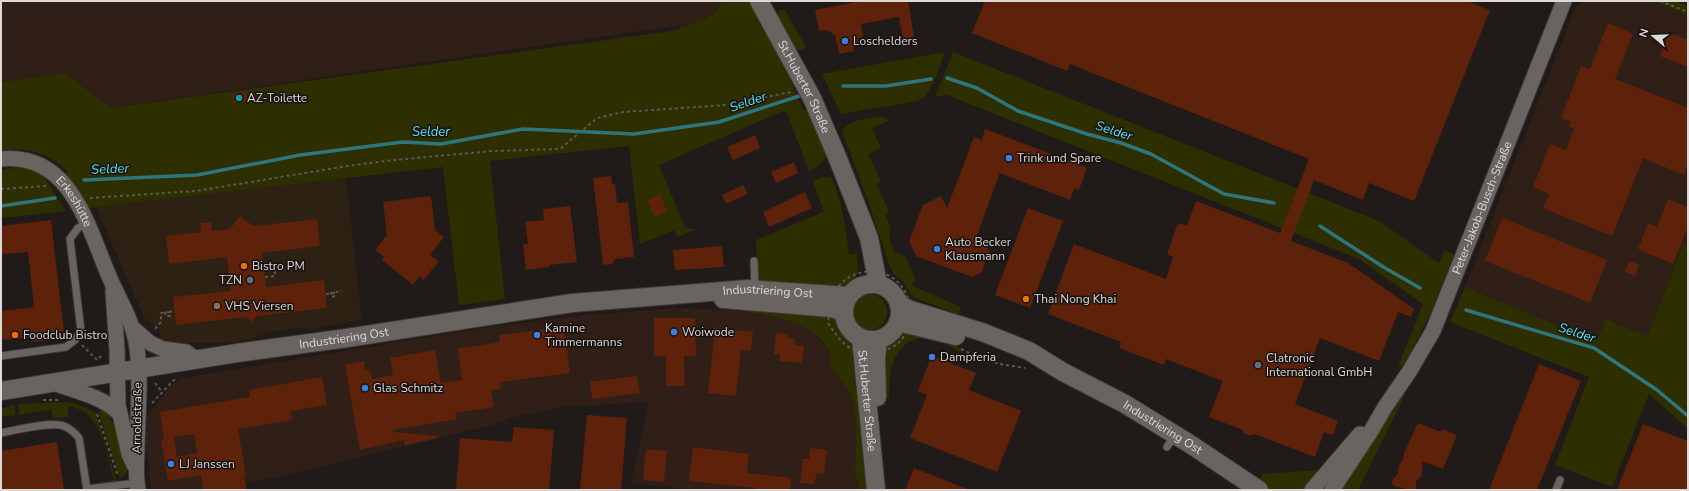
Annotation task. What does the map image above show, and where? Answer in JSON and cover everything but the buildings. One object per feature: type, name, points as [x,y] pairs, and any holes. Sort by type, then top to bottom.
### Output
[{"type":"street","name":"St.Huberter Straße","points":[[759,1],[807,89],[825,129],[869,238],[877,282]]},
{"type":"street","name":"Peter-Jakob-Busch-Straße","points":[[1332,490],[1409,372],[1438,319],[1564,1]]},
{"type":"street","name":"Erkeshütte","points":[[1,159],[23,160],[50,170],[60,179],[75,199],[88,223],[133,328],[137,348],[138,369]]},
{"type":"street","points":[[877,282],[894,294],[904,315],[890,334],[875,342],[850,330],[846,325],[846,304],[856,288],[877,282]]},
{"type":"street","name":"Erkeshütte","points":[[113,284],[117,372]]},
{"type":"street","name":"Industriering Ost","points":[[1,390],[54,383],[195,359],[237,356],[572,304],[755,290],[846,304]]},
{"type":"street","name":"Industriering Ost","points":[[688,294],[748,302],[830,308],[846,304]]},
{"type":"street","name":"Industriering Ost","points":[[904,315],[1040,367],[1062,372],[1125,404],[1170,442],[1259,490]]},
{"type":"street","points":[[133,328],[150,343],[163,349],[186,352],[195,359]]},
{"type":"street","name":"St.Huberter Straße","points":[[875,342],[870,445],[874,464],[876,490]]},
{"type":"street","name":"Arnoldstraße","points":[[137,480],[138,369]]},
{"type":"street","name":"Arnoldstraße","points":[[117,372],[120,414],[129,454],[137,480]]},
{"type":"street","points":[[54,383],[98,398],[120,414]]},
{"type":"street","name":"Peter-Jakob-Busch-Straße","points":[[1312,490],[1385,407]]},
{"type":"lane","points":[[1,356],[66,347],[76,339],[81,331],[70,238],[78,228],[88,223]]},
{"type":"lane","points":[[754,261],[755,290]]},
{"type":"lane","points":[[1,433],[52,424],[64,426],[74,432],[79,438],[87,490],[137,480]]},
{"type":"lane","points":[[1556,490],[1560,480]]},
{"type":"path","points":[[1660,1],[1688,12]]},
{"type":"path","points":[[75,199],[196,191],[354,165],[394,160],[493,151],[560,149],[597,118],[623,112],[726,105],[777,93],[807,89]]},
{"type":"path","points":[[1,189],[46,186],[40,183]]},
{"type":"path","points":[[265,277],[275,276],[275,271]]},
{"type":"path","points":[[875,342],[893,347],[902,340],[905,333],[904,288],[877,282]]},
{"type":"path","points":[[326,294],[335,292],[335,296],[332,297],[331,292],[342,292]]},
{"type":"path","points":[[155,329],[161,322],[162,313],[170,312],[170,316],[166,316],[165,312],[174,311]]},
{"type":"path","points":[[76,339],[97,360],[104,354]]},
{"type":"path","points":[[957,347],[978,357],[1000,364],[1022,366],[1029,369]]},
{"type":"path","points":[[149,402],[153,404],[173,380],[179,377]]},
{"type":"path","points":[[155,383],[162,392]]},
{"type":"path","points":[[37,400],[62,400]]},
{"type":"path","points":[[94,409],[103,430],[118,478]]},
{"type":"shaded area","points":[[1,1],[721,1],[715,13],[704,21],[695,23],[111,108],[65,73],[1,82]]},
{"type":"shaded area","points":[[721,1],[753,1],[796,81],[791,82],[803,110],[812,111],[829,150],[823,160],[819,165],[809,171],[786,111],[659,165],[685,227],[695,230],[677,237],[674,230],[640,244],[629,146],[490,161],[505,299],[459,305],[443,167],[87,208],[64,173],[68,172],[61,165],[45,155],[29,150],[1,150],[1,82],[65,73],[111,108],[679,30],[680,27],[699,22],[710,16],[719,7]]},
{"type":"shaded area","points":[[1581,1],[1652,1],[1688,15],[1688,246],[1684,245],[1647,336],[1607,319],[1598,341],[1465,287],[1575,9]]},
{"type":"shaded area","points":[[1652,1],[1675,1],[1688,6],[1688,15]]},
{"type":"shaded area","points":[[780,10],[785,10],[806,47],[796,52],[775,16]]},
{"type":"shaded area","points":[[945,52],[932,86],[918,101],[841,114],[822,74]]},
{"type":"shaded area","points":[[953,52],[1379,221],[1439,263],[1445,250],[1454,255],[1432,310],[1404,365],[1398,367],[1423,304],[1359,259],[947,95],[935,97]]},
{"type":"shaded area","points":[[882,117],[891,120],[872,128],[881,148],[868,154],[881,181],[877,184],[889,212],[885,214],[891,229],[890,237],[894,252],[906,257],[915,278],[912,286],[961,307],[958,314],[968,318],[913,297],[902,281],[894,274],[889,265],[867,197],[842,132],[849,124],[859,120]]},
{"type":"shaded area","points":[[21,167],[30,169],[43,176],[66,211],[1,218],[1,170]]},
{"type":"shaded area","points":[[823,177],[832,178],[843,216],[849,255],[857,253],[857,274],[855,279],[848,287],[833,290],[833,285],[822,287],[762,283],[757,279],[756,240],[824,212],[813,181]]},
{"type":"shaded area","points":[[346,178],[362,320],[309,329],[297,328],[271,332],[246,340],[228,343],[170,343],[160,339],[159,329],[144,318],[96,207]]},
{"type":"shaded area","points":[[1684,244],[1688,246],[1688,429],[1649,394],[1612,487],[1555,465],[1589,377],[1450,322],[1465,287],[1597,341],[1606,319],[1647,336]]},
{"type":"shaded area","points":[[869,294],[882,299],[887,312],[882,325],[869,330],[856,325],[851,312],[856,299]]},
{"type":"shaded area","points":[[749,306],[835,318],[846,334],[855,341],[870,490],[859,490],[858,478],[855,478],[856,425],[853,404],[851,396],[845,385],[831,366],[828,348],[820,338],[810,330],[800,325],[776,317],[738,310]]},
{"type":"shaded area","points":[[673,308],[738,310],[796,322],[810,329],[831,353],[830,360],[851,395],[855,411],[859,490],[693,490],[631,483],[649,402],[563,407],[505,419],[505,422],[274,478],[199,490],[151,490],[146,442],[147,417],[172,385],[182,378],[491,327],[576,316]]},
{"type":"shaded area","points":[[902,330],[950,338],[964,354],[936,339],[927,337],[909,342],[902,347],[894,360],[890,374],[889,398],[882,397],[885,342]]},
{"type":"shaded area","points":[[1407,391],[1358,490],[1337,490]]},
{"type":"shaded area","points":[[74,403],[95,412],[117,482],[103,484],[104,482],[114,480],[105,446],[95,424],[79,409],[68,406],[68,417],[53,418],[51,409],[19,415],[18,404]]},
{"type":"shaded area","points":[[14,405],[16,415],[1,417],[1,409]]},
{"type":"shaded area","points":[[105,410],[116,430],[127,468],[127,472],[120,480],[99,414],[100,411]]},
{"type":"shaded area","points":[[1319,470],[1305,490],[1271,490],[1259,481],[1262,474]]},
{"type":"waterway","name":"Selder","points":[[947,78],[977,88],[1018,111],[1087,134],[1121,143],[1151,154],[1224,194],[1274,203]]},
{"type":"waterway","name":"Selder","points":[[843,86],[886,86],[931,79]]},
{"type":"waterway","name":"Selder","points":[[84,180],[197,175],[300,155],[403,142],[441,144],[523,129],[634,134],[719,122],[799,96]]},
{"type":"waterway","name":"Selder","points":[[1,206],[55,198]]},
{"type":"waterway","name":"Selder","points":[[1320,226],[1385,268],[1420,288]]},
{"type":"waterway","name":"Selder","points":[[1466,310],[1594,348],[1657,390],[1688,416]]},
{"type":"place","name":"Loschelders","points":[[845,41]]},
{"type":"place","name":"AZ-Toilette","points":[[239,98]]},
{"type":"place","name":"Trink und Spare","points":[[1009,158]]},
{"type":"place","name":"Auto Becker Klausmann","points":[[937,249]]},
{"type":"place","name":"Bistro PM","points":[[244,266]]},
{"type":"place","name":"TZN","points":[[250,280]]},
{"type":"place","name":"Thai Nong Khai","points":[[1026,299]]},
{"type":"place","name":"VHS Viersen","points":[[217,306]]},
{"type":"place","name":"Woiwode","points":[[674,332]]},
{"type":"place","name":"Foodclub Bistro","points":[[15,335]]},
{"type":"place","name":"Kamine Timmermanns","points":[[537,335]]},
{"type":"place","name":"Dampferia","points":[[932,357]]},
{"type":"place","name":"Clatronic International GmbH","points":[[1258,365]]},
{"type":"place","name":"Glas Schmitz","points":[[365,388]]},
{"type":"place","name":"LJ Janssen","points":[[171,464]]}]
